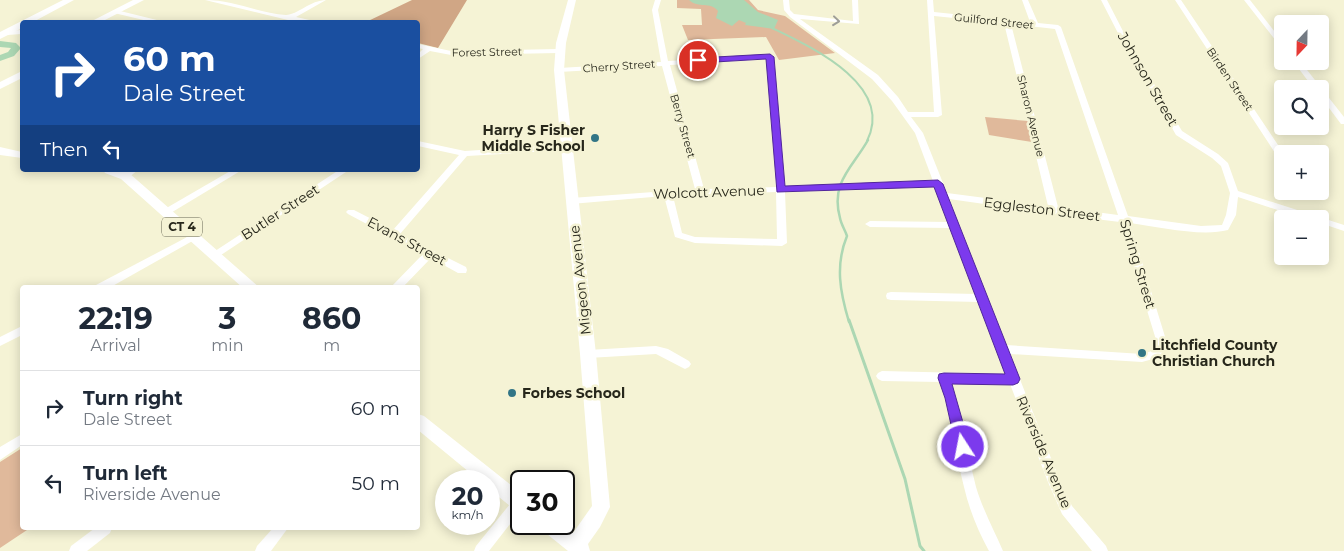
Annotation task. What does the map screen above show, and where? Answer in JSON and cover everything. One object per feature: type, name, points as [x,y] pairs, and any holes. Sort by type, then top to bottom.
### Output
[{"type":"main road","points":[[31,20],[70,0]]},
{"type":"main road","points":[[99,20],[140,0]]},
{"type":"main road","name":"Migeon Avenue","points":[[572,0],[562,28],[558,51],[559,70],[602,507],[579,548]]},
{"type":"main road","points":[[4,34],[20,26]]},
{"type":"main road","points":[[0,86],[20,75]]},
{"type":"main road","points":[[0,151],[20,155]]},
{"type":"main road","name":"CT 4","points":[[130,173],[166,212],[248,285]]},
{"type":"main road","points":[[420,423],[510,495]]},
{"type":"main road","points":[[562,535],[579,548]]},
{"type":"street","points":[[208,0],[301,20]]},
{"type":"street","points":[[285,20],[323,0]]},
{"type":"street","name":"Berry Street","points":[[658,0],[655,10],[665,62],[701,193]]},
{"type":"street","points":[[786,0],[787,10],[792,16],[857,23],[855,0]]},
{"type":"street","points":[[907,114],[938,115],[930,0]]},
{"type":"street","points":[[1025,0],[1035,25]]},
{"type":"street","name":"Johnson Street","points":[[1104,0],[1122,35],[1179,133],[1215,156],[1225,165],[1234,192],[1231,214],[1225,228],[1214,230],[1201,229]]},
{"type":"street","name":"Birden Street","points":[[1178,0],[1274,145]]},
{"type":"street","points":[[1247,0],[1274,35]]},
{"type":"street","points":[[116,12],[150,20]]},
{"type":"street","name":"Guilford Street","points":[[931,14],[1058,27]]},
{"type":"street","name":"Riverside Avenue","points":[[792,16],[875,77],[907,114],[919,133],[1054,482],[1067,510],[1101,551]]},
{"type":"street","name":"Sharon Avenue","points":[[1007,22],[1054,211]]},
{"type":"street","name":"Spring Street","points":[[1002,349],[1142,358],[1156,354],[1162,343],[1124,219],[1058,27]]},
{"type":"street","points":[[4,34],[20,32]]},
{"type":"street","name":"Forest Street","points":[[420,47],[463,54],[558,51]]},
{"type":"street","points":[[420,55],[428,49]]},
{"type":"street","name":"Cherry Street","points":[[559,70],[770,57],[779,155],[780,189]]},
{"type":"street","points":[[1303,70],[1311,80]]},
{"type":"street","points":[[1329,103],[1344,122]]},
{"type":"street","points":[[420,144],[465,154],[566,147]]},
{"type":"street","points":[[394,235],[465,154]]},
{"type":"street","points":[[166,212],[235,172]]},
{"type":"street","name":"Butler Street","points":[[215,255],[342,172]]},
{"type":"street","name":"Wolcott Avenue","points":[[571,201],[668,193],[938,184]]},
{"type":"street","points":[[668,193],[678,235],[695,240],[782,243],[780,189]]},
{"type":"street","points":[[1234,192],[1289,210]]},
{"type":"street","name":"Eggleston Street","points":[[942,195],[1201,229]]},
{"type":"street","name":"Evans Street","points":[[351,212],[462,270]]},
{"type":"street","points":[[1329,223],[1344,228]]},
{"type":"street","points":[[870,224],[954,225]]},
{"type":"street","points":[[105,285],[193,237]]},
{"type":"street","points":[[398,285],[429,254]]},
{"type":"street","points":[[891,296],[982,298]]},
{"type":"street","points":[[0,342],[20,331]]},
{"type":"street","points":[[588,354],[656,350],[664,352],[685,364]]},
{"type":"street","points":[[882,376],[1013,379]]},
{"type":"street","points":[[944,378],[960,432],[968,481],[989,538],[996,551]]},
{"type":"street","points":[[0,454],[20,441]]},
{"type":"street","points":[[481,551],[510,515]]},
{"type":"street","points":[[76,551],[102,530]]},
{"type":"street","points":[[262,551],[279,530]]},
{"type":"shaded area","points":[[412,0],[467,0],[438,48],[420,44],[420,20],[370,20]]},
{"type":"shaded area","points":[[677,0],[749,0],[758,10],[785,16],[835,53],[779,60],[766,37],[688,40],[682,25],[702,25],[701,9],[677,8]]},
{"type":"shaded area","points":[[689,0],[744,0],[758,12],[778,20],[774,29],[745,25],[746,23],[739,20],[732,26],[716,18],[718,11],[715,8],[693,3]]},
{"type":"shaded area","points":[[985,117],[1028,121],[1032,142],[989,135]]},
{"type":"shaded area","points":[[20,449],[20,530],[27,530],[0,548],[0,462]]},
{"type":"waterway","points":[[772,28],[827,57],[860,86],[869,102],[873,121],[867,141]]},
{"type":"waterway","points":[[0,44],[13,45],[16,48],[11,54],[0,58]]},
{"type":"waterway","points":[[849,322],[840,279],[841,257],[847,236],[840,218],[838,194],[845,176],[868,140]]},
{"type":"waterway","points":[[849,320],[905,479],[920,546],[924,551]]},
{"type":"place","name":"Harry S Fisher Middle School","points":[[595,138]]},
{"type":"place","name":"Litchfield County Christian Church","points":[[1142,353]]},
{"type":"place","name":"Forbes School","points":[[512,393]]},
{"type":"route","points":[[698,60],[770,57],[779,155],[780,189],[938,184],[1013,379],[944,378],[963,447]]}]
